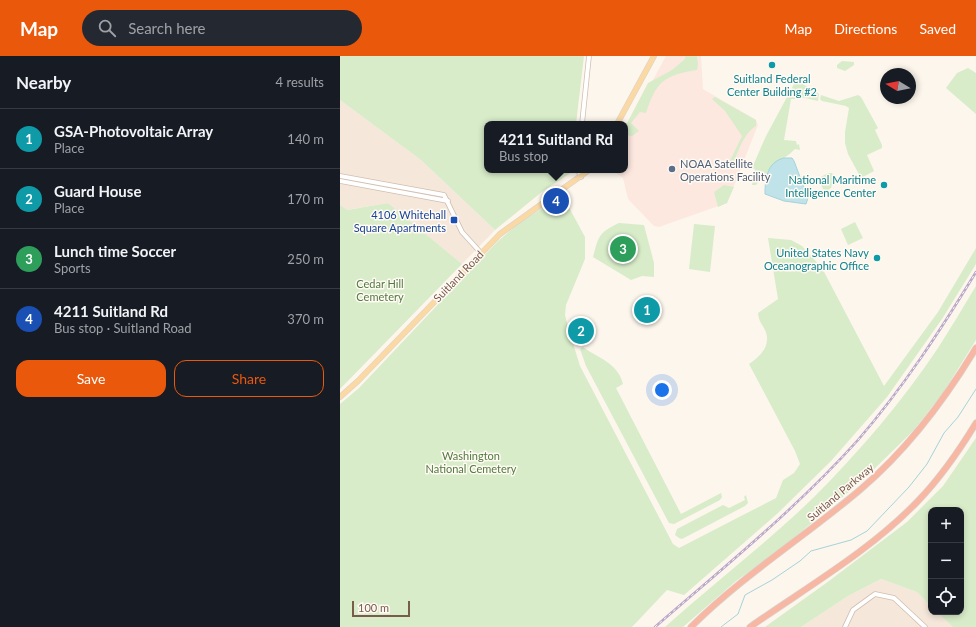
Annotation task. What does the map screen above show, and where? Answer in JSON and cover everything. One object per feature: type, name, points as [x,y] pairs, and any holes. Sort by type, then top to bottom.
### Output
[{"type":"highway","name":"Suitland Parkway","points":[[691,627],[728,594],[845,503],[884,469],[933,413],[976,348]]},
{"type":"highway","points":[[750,627],[848,559],[894,524],[938,478],[976,422]]},
{"type":"main road","points":[[619,121],[654,56]]},
{"type":"main road","name":"Suitland Road","points":[[340,396],[362,378],[481,252],[515,221],[586,173]]},
{"type":"street","points":[[582,121],[589,56]]},
{"type":"street","points":[[579,173],[581,177]]},
{"type":"street","points":[[340,176],[444,195],[462,232],[481,252]]},
{"type":"street","points":[[340,181],[448,201]]},
{"type":"street","points":[[845,627],[853,610],[875,594],[894,598],[925,627]]},
{"type":"shaded area","name":"NOAA Satellite Operations Facility","points":[[666,56],[701,56],[703,89],[756,120],[758,125],[727,203],[659,227],[654,226],[628,199],[623,178],[616,173],[628,173],[628,126]]},
{"type":"shaded area","points":[[340,100],[421,160],[495,230],[462,264],[388,203],[346,210],[340,205]]},
{"type":"shaded area","points":[[881,579],[917,592],[928,603],[928,615],[940,615],[953,627],[801,627],[848,596]]},
{"type":"green space","points":[[340,56],[584,56],[576,121],[484,121],[484,173],[570,173],[543,191],[495,230],[421,160],[340,100]]},
{"type":"green space","points":[[685,56],[697,56],[697,70],[677,74],[663,82],[654,94],[646,113],[640,112],[631,123],[639,131],[632,136],[628,135],[628,121],[648,83],[672,70],[685,59]]},
{"type":"green space","points":[[842,61],[854,62],[854,65],[845,71],[837,68],[837,65]]},
{"type":"green space","points":[[968,68],[976,73],[976,114],[946,88],[957,73]]},
{"type":"green space","points":[[801,83],[819,94],[818,101],[796,96],[795,99],[791,99],[784,140],[796,141],[797,145],[799,144],[800,150],[795,149],[770,168],[765,179],[760,180],[756,185],[752,185],[755,169],[752,168],[766,136],[794,84]]},
{"type":"green space","points":[[821,95],[839,101],[858,95],[861,97],[878,128],[875,130],[882,145],[882,148],[867,155],[874,171],[861,178],[848,154],[845,143],[845,132],[849,108],[822,101],[820,99]]},
{"type":"green space","points":[[715,97],[756,120],[756,126],[745,138],[733,166],[727,167],[742,136],[725,111],[712,99]]},
{"type":"green space","points":[[828,173],[832,173],[834,177],[831,188],[826,191],[823,189],[819,180]]},
{"type":"green space","points":[[724,185],[734,187],[727,203],[718,207],[714,192]]},
{"type":"green space","name":"Washington National Cemetery","points":[[559,197],[565,200],[585,237],[585,259],[566,305],[565,315],[580,366],[673,544],[679,548],[776,498],[783,480],[794,473],[800,464],[795,451],[749,364],[761,354],[767,341],[767,335],[758,313],[778,299],[768,238],[791,240],[802,246],[822,268],[884,386],[938,312],[976,248],[976,264],[942,319],[887,397],[831,461],[778,513],[684,595],[667,590],[632,627],[340,627],[340,404],[359,388],[497,242],[518,224]]},
{"type":"green space","name":"Cedar Hill Cemetery","points":[[388,203],[462,264],[340,389],[340,205],[347,210]]},
{"type":"green space","points":[[855,222],[863,238],[848,245],[841,229]]},
{"type":"green space","points":[[619,223],[644,225],[654,263],[654,277],[642,276],[631,280],[593,257],[600,236]]},
{"type":"green space","points":[[694,224],[715,226],[710,272],[689,269]]},
{"type":"green space","points":[[976,286],[976,340],[943,393],[914,430],[863,480],[783,547],[736,581],[683,627],[665,627],[796,514],[847,462],[910,388],[943,340]]},
{"type":"green space","points":[[583,347],[607,362],[617,371],[623,384],[616,388],[681,514],[721,493],[722,497],[720,500],[674,524],[669,523],[586,366],[580,349]]},
{"type":"green space","points":[[976,438],[976,627],[953,627],[940,615],[964,615],[964,507],[928,507],[928,603],[917,592],[881,579],[848,596],[801,627],[765,627],[907,522],[943,486]]},
{"type":"green space","points":[[746,495],[748,503],[745,506],[682,539],[675,535],[677,529],[723,505],[729,508],[745,500],[744,497]]},
{"type":"water","points":[[784,158],[792,158],[794,161],[808,198],[806,204],[784,201],[765,194],[768,172],[774,163]]},
{"type":"waterway","points":[[721,627],[738,614],[745,595],[772,580],[800,561],[811,551],[851,540],[867,531],[909,487],[927,464],[944,433],[958,417],[976,389]]},
{"type":"railway","points":[[655,627],[785,514],[858,440],[906,380],[949,316],[976,272]]},
{"type":"place","name":"Suitland Federal Center Building #2","points":[[772,65]]},
{"type":"place","name":"NOAA Satellite Operations Facility","points":[[672,169]]},
{"type":"place","name":"National Maritime Intelligence Center","points":[[884,185]]},
{"type":"place","name":"4211 Suitland Rd","points":[[556,201]]},
{"type":"place","name":"4106 Whitehall Square Apartments","points":[[454,220]]},
{"type":"place","name":"Lunch time Soccer","points":[[623,249]]},
{"type":"place","name":"United States Navy Oceanographic Office","points":[[877,258]]},
{"type":"place","name":"GSA-Photovoltaic Array","points":[[647,310]]},
{"type":"place","name":"Guard House","points":[[581,331]]}]
